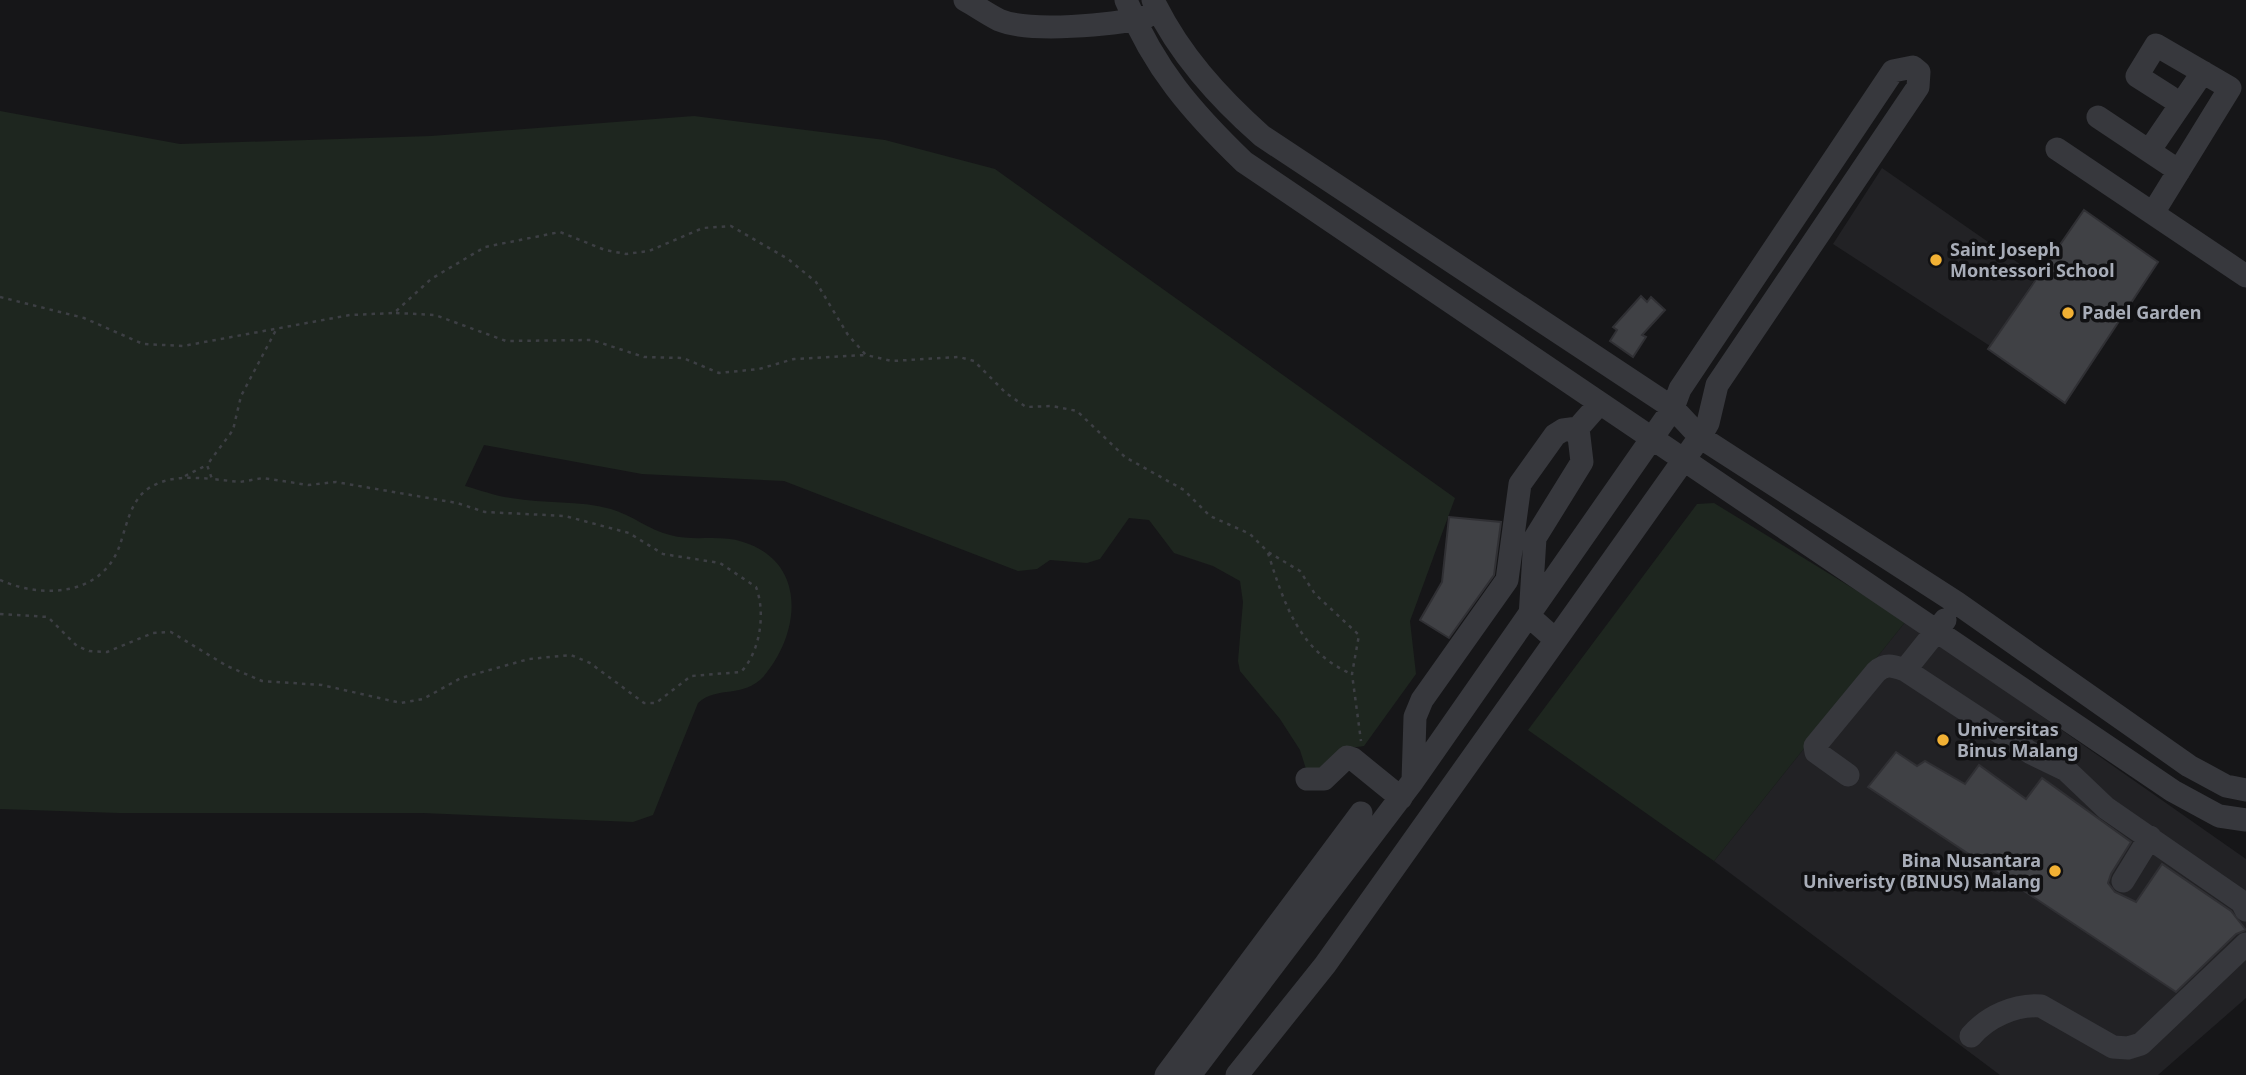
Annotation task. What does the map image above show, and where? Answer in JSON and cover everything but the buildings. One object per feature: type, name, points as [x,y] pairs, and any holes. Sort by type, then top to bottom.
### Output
[{"type":"street","points":[[965,0],[1000,20],[1093,27],[1130,10],[1156,7],[1180,47],[1219,98],[1262,136],[1673,408],[1700,437],[1957,603],[2189,766],[2226,786],[2246,790]]},
{"type":"street","points":[[1130,10],[1149,52],[1197,116],[1244,162],[1325,220],[1653,437],[2173,791],[2219,816],[2246,820]]},
{"type":"street","points":[[2152,213],[2230,88],[2156,45],[2137,76],[2169,97]]},
{"type":"street","points":[[1190,1075],[1407,789],[1530,617],[1673,408],[1680,388],[1893,71],[1913,66],[1919,72],[1918,87],[1717,385],[1708,424],[1700,437],[1325,965],[1237,1075]]},
{"type":"street","points":[[2149,151],[2203,72]]},
{"type":"street","points":[[2098,117],[2179,171]]},
{"type":"street","points":[[2057,149],[2246,276]]},
{"type":"street","points":[[1325,220],[1345,190]]},
{"type":"street","points":[[1407,789],[1415,717],[1422,700],[1507,580],[1520,484],[1555,435],[1563,430],[1578,428],[1600,403]]},
{"type":"street","points":[[1530,617],[1535,538],[1582,462],[1578,428]]},
{"type":"street","points":[[1905,670],[1957,603]]},
{"type":"street","points":[[1530,617],[1556,640]]},
{"type":"street","points":[[1848,775],[1816,752],[1817,742],[1882,667],[1905,670],[2031,753],[2066,770],[2106,808],[2242,902],[2246,910]]},
{"type":"street","points":[[1307,779],[1324,779],[1347,757],[1407,789]]},
{"type":"street","points":[[2173,791],[2189,766]]},
{"type":"street","points":[[1166,1075],[1361,813]]},
{"type":"street","points":[[2123,881],[2150,837]]},
{"type":"street","points":[[1971,1036],[1983,1021],[2030,1005],[2041,1006],[2113,1047],[2128,1048],[2141,1044],[2246,944]]},
{"type":"path","points":[[394,313],[431,279],[485,247],[560,232],[605,250],[626,254],[649,251],[703,228],[731,226],[788,258],[816,282],[848,335],[866,355]]},
{"type":"path","points":[[0,297],[84,318],[143,344],[183,346],[350,315],[394,313],[435,316],[506,341],[592,340],[644,357],[683,358],[719,373],[759,369],[794,359],[866,355],[891,361],[959,357],[974,361],[1006,393],[1026,408],[1052,406],[1077,411],[1125,457],[1184,490],[1210,516],[1250,534],[1268,552],[1300,571],[1315,594],[1356,629],[1359,640],[1352,674],[1364,767]]},
{"type":"path","points":[[0,580],[23,589],[61,591],[96,578],[117,552],[141,495],[162,481],[182,477],[207,465],[233,430],[241,396],[277,328]]},
{"type":"path","points":[[207,465],[212,479]]},
{"type":"path","points":[[0,614],[48,617],[77,646],[98,652],[116,650],[153,633],[171,632],[227,666],[262,681],[322,685],[401,703],[423,699],[461,678],[547,655],[579,657],[644,703],[656,703],[686,678],[698,674],[741,672],[753,657],[761,603],[756,587],[720,563],[663,554],[623,531],[565,516],[485,512],[336,482],[308,485],[263,478],[240,482],[182,477]]},
{"type":"path","points":[[1268,552],[1284,602],[1301,635],[1322,658],[1352,674]]},
{"type":"shaded area","points":[[0,111],[180,144],[431,136],[694,116],[885,140],[995,169],[1455,498],[1410,621],[1416,674],[1364,746],[1343,749],[1319,774],[1306,769],[1300,750],[1280,719],[1240,671],[1238,661],[1243,602],[1240,581],[1213,566],[1174,553],[1149,520],[1129,518],[1100,559],[1087,563],[1050,560],[1037,569],[1018,571],[784,481],[642,474],[484,445],[465,486],[505,497],[587,504],[611,509],[662,533],[679,537],[743,542],[764,552],[778,565],[788,582],[790,620],[776,658],[756,683],[739,690],[714,694],[698,703],[653,815],[633,822],[423,813],[119,813],[0,809]]},
{"type":"shaded area","name":"Saint Joseph Montessori School","points":[[1882,168],[2037,276],[1990,346],[1833,244]]},
{"type":"shaded area","points":[[1714,503],[1906,621],[1714,861],[1528,730],[1697,504]]},
{"type":"shaded area","name":"Universitas Binus Malang","points":[[1906,621],[2246,859],[2246,998],[2158,1075],[2000,1075],[1714,861]]},
{"type":"place","name":"Saint Joseph Montessori School","points":[[1936,260]]},
{"type":"place","name":"Padel Garden","points":[[2068,313]]},
{"type":"place","name":"Universitas Binus Malang","points":[[1943,740]]},
{"type":"place","name":"Bina Nusantara Univeristy (BINUS) Malang","points":[[2055,871]]}]
